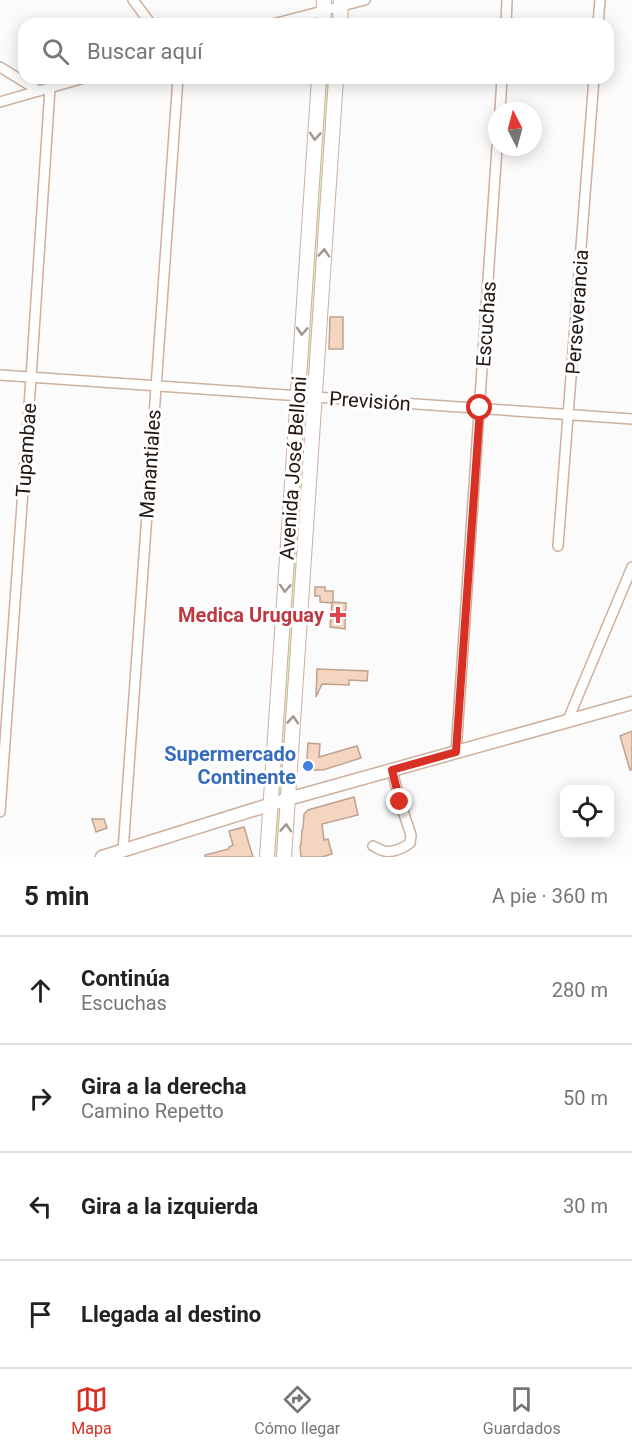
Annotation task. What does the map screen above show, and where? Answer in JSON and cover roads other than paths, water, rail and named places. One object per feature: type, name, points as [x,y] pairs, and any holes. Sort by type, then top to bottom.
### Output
[{"type":"main road","points":[[340,18],[341,3]]},
{"type":"main road","name":"Avenida José Belloni","points":[[267,857],[319,84]]},
{"type":"main road","name":"Avenida José Belloni","points":[[284,857],[336,84]]},
{"type":"main road","points":[[283,619],[300,619]]},
{"type":"street","points":[[133,0],[146,18]]},
{"type":"street","points":[[298,18],[324,12],[341,3],[365,0]]},
{"type":"street","points":[[506,18],[507,0]]},
{"type":"street","points":[[598,18],[600,0]]},
{"type":"street","points":[[0,67],[18,78]]},
{"type":"street","points":[[28,84],[39,91]]},
{"type":"street","points":[[0,102],[64,84]]},
{"type":"street","name":"Manantiales","points":[[123,851],[178,84]]},
{"type":"street","points":[[501,102],[502,84]]},
{"type":"street","name":"Perseverancia","points":[[558,546],[594,84]]},
{"type":"street","name":"Tupambae","points":[[0,812],[50,88]]},
{"type":"street","name":"Escuchas","points":[[456,752],[496,156]]},
{"type":"street","name":"Previsión","points":[[0,375],[632,419]]},
{"type":"street","points":[[567,722],[632,567]]},
{"type":"street","points":[[102,857],[288,800],[632,702]]},
{"type":"street","points":[[373,846],[390,851],[406,847],[410,843],[411,835],[392,770]]},
{"type":"place","name":"Medica Uruguay","points":[[338,615]]},
{"type":"place","name":"Supermercado Continente","points":[[308,766]]}]
